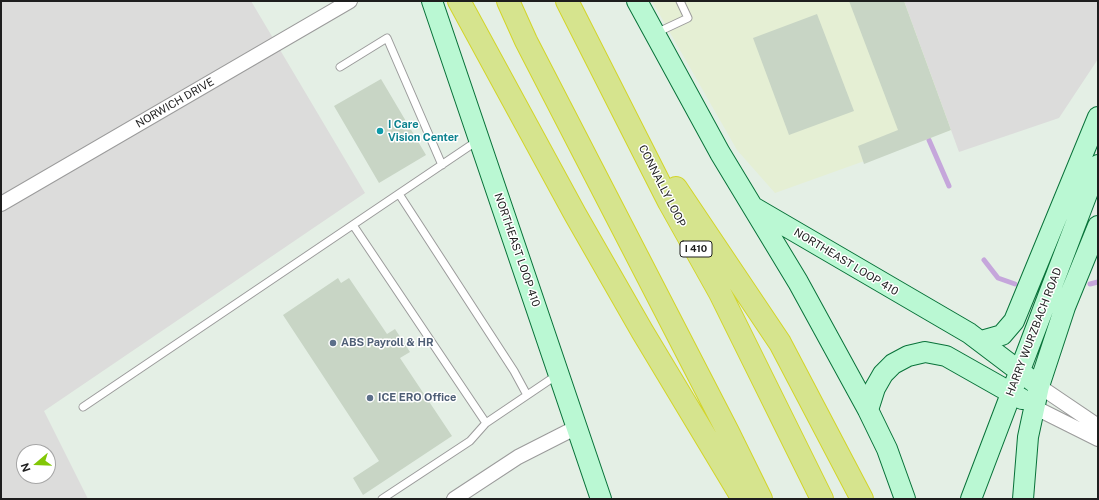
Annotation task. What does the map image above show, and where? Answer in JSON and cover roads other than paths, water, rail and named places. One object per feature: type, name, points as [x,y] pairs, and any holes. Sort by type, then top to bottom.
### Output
[{"type":"highway","points":[[459,1],[575,214],[743,499]]},
{"type":"highway","points":[[508,1],[526,41],[728,432],[761,499]]},
{"type":"highway","name":"CONNALLY LOOP","points":[[567,1],[670,202],[720,293],[822,499]]},
{"type":"highway","points":[[624,110],[780,343],[862,499]]},
{"type":"main road","name":"NORTHEAST LOOP 410","points":[[432,1],[601,499]]},
{"type":"main road","name":"NORTHEAST LOOP 410","points":[[637,1],[720,153],[752,206],[981,341],[1039,386]]},
{"type":"main road","points":[[981,341],[1002,335],[1014,321],[1098,117]]},
{"type":"main road","name":"HARRY WURZBACH ROAD","points":[[971,499],[1098,165]]},
{"type":"main road","points":[[752,206],[798,282],[868,410],[887,449],[905,499]]},
{"type":"main road","name":"HARRY WURZBACH ROAD","points":[[1039,386],[1065,307],[1098,226]]},
{"type":"main road","points":[[868,410],[875,388],[883,374],[893,364],[908,356],[925,352],[946,356],[1011,392],[1034,407]]},
{"type":"main road","points":[[1023,499],[1028,437],[1039,386]]},
{"type":"street","name":"NORWICH DRIVE","points":[[1,204],[350,1]]},
{"type":"street","points":[[1039,386],[1098,426]]},
{"type":"street","points":[[1034,407],[1098,439]]},
{"type":"street","points":[[454,499],[518,457],[577,427]]},
{"type":"lane","points":[[655,34],[688,18],[680,1]]},
{"type":"lane","points":[[340,67],[387,38],[442,165]]},
{"type":"lane","points":[[83,407],[479,140]]},
{"type":"lane","points":[[399,194],[514,371],[527,395]]},
{"type":"lane","points":[[353,225],[486,423]]},
{"type":"lane","points":[[382,499],[470,441],[486,423],[559,374]]},
{"type":"waterway","points":[[929,140],[949,186]]},
{"type":"waterway","points":[[984,260],[998,278],[1015,284]]},
{"type":"waterway","points":[[1090,284],[1098,282]]},
{"type":"place","name":"I Care Vision Center","points":[[380,131]]},
{"type":"place","name":"ABS Payroll & HR","points":[[333,343]]},
{"type":"place","name":"ICE ERO Office","points":[[370,398]]}]
